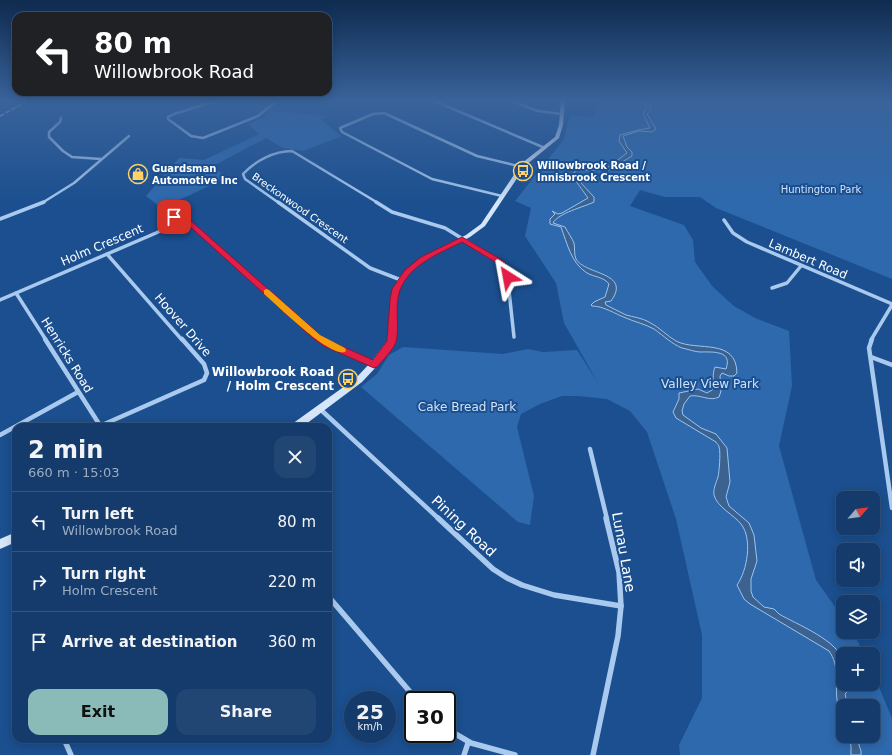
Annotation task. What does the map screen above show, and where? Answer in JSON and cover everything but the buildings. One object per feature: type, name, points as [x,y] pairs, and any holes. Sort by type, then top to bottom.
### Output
[{"type":"street","points":[[49,135],[59,147],[72,157],[102,159]]},
{"type":"street","points":[[190,135],[203,138],[210,135]]},
{"type":"street","points":[[348,135],[432,179],[502,196]]},
{"type":"street","points":[[432,135],[477,156],[522,167]]},
{"type":"street","points":[[515,135],[545,148]]},
{"type":"street","points":[[301,423],[359,380],[391,342],[394,300],[396,289],[401,280],[423,259],[462,239],[482,225],[522,167],[530,158],[545,148],[558,135]]},
{"type":"street","points":[[0,219],[33,208],[54,197],[129,136]]},
{"type":"street","name":"Breckonwood Crescent","points":[[401,280],[370,268],[245,179],[243,174],[247,170],[276,153],[286,150],[292,151],[392,212],[437,225],[462,239]]},
{"type":"street","name":"Holm Crescent","points":[[0,300],[156,233],[160,231],[168,219],[180,217],[187,221],[317,337],[327,344],[374,364]]},
{"type":"street","name":"Lambert Road","points":[[724,220],[733,232],[743,240],[892,305]]},
{"type":"street","points":[[462,239],[497,260],[507,272],[514,336]]},
{"type":"street","name":"Hoover Drive","points":[[107,254],[204,364],[208,373],[204,380],[195,385],[110,423]]},
{"type":"street","points":[[772,288],[787,282],[801,266]]},
{"type":"street","name":"Henricks Road","points":[[16,293],[98,423]]},
{"type":"street","points":[[892,305],[870,342],[892,508]]},
{"type":"street","points":[[871,357],[892,365]]},
{"type":"street","points":[[22,423],[78,392]]},
{"type":"street","name":"Pining Road","points":[[320,409],[504,577],[536,591],[621,606]]},
{"type":"street","points":[[0,435],[12,428]]},
{"type":"street","name":"Lunau Lane","points":[[590,449],[619,572],[621,606],[618,636],[593,755]]},
{"type":"street","points":[[0,544],[12,539]]},
{"type":"street","points":[[332,601],[409,691]]},
{"type":"street","points":[[456,735],[482,748],[515,755]]},
{"type":"street","points":[[464,755],[468,742]]},
{"type":"street","points":[[66,743],[71,755]]},
{"type":"green space","points":[[256,135],[342,136],[303,151],[283,148],[266,138],[213,166],[226,178],[175,202],[167,208],[163,209],[146,196],[179,158],[204,160]]},
{"type":"green space","name":"Valley View Park","points":[[565,135],[892,135],[892,279],[716,208],[700,197],[665,197],[640,190],[630,206],[684,225],[693,240],[695,262],[713,287],[734,306],[755,318],[789,331],[792,386],[779,446],[816,580],[836,608],[836,639],[856,639],[860,647],[836,647],[836,691],[880,691],[880,690],[892,718],[892,755],[680,755],[679,745],[702,698],[702,635],[676,519],[647,432],[630,411],[607,399],[562,396],[540,404],[521,414],[517,427],[534,496],[530,525],[518,522],[361,387],[377,374],[389,355],[403,347],[503,354],[528,349],[543,352],[577,350],[598,383],[564,323],[556,283],[525,236],[531,208],[515,201],[564,139]]},
{"type":"shaded area","points":[[620,135],[625,135],[623,136],[627,147],[632,152],[632,156],[609,170],[576,170],[574,173],[583,180],[581,183],[594,197],[594,202],[560,216],[553,223],[565,227],[574,243],[576,259],[581,264],[612,279],[616,284],[616,292],[611,301],[605,302],[606,305],[626,315],[649,322],[676,341],[694,346],[723,350],[730,354],[735,362],[737,373],[734,376],[729,376],[722,373],[720,376],[721,391],[719,397],[712,399],[690,396],[684,404],[682,411],[683,415],[701,428],[716,434],[727,448],[730,482],[726,497],[729,506],[749,523],[754,535],[757,561],[751,579],[751,591],[753,597],[764,607],[774,609],[779,614],[826,640],[836,649],[836,669],[835,663],[829,651],[744,599],[737,585],[744,572],[746,564],[748,546],[745,530],[738,521],[718,503],[714,495],[714,488],[718,477],[720,453],[719,446],[716,442],[676,418],[673,412],[679,399],[679,393],[698,389],[707,393],[712,390],[715,367],[726,369],[727,358],[720,353],[698,352],[682,348],[671,342],[651,327],[605,309],[592,306],[591,305],[594,302],[605,297],[609,284],[599,277],[587,273],[577,264],[570,252],[561,227],[550,224],[550,219],[555,214],[552,211],[558,214],[562,213],[588,198],[573,177],[567,173],[567,170],[576,167],[607,168],[627,153],[619,141]]},
{"type":"shaded area","points":[[837,691],[848,691],[845,694],[846,699],[837,699]]},
{"type":"shaded area","points":[[850,743],[858,743],[861,755],[851,755]]},
{"type":"slow traffic","points":[[267,292],[317,337],[327,344],[342,350]]},
{"type":"place","name":"Willowbrook Road / Innisbrook Crescent","points":[[523,171]]},
{"type":"place","name":"Guardsman Automotive Inc","points":[[138,174]]},
{"type":"place","name":"Willowbrook Road / Holm Crescent","points":[[348,379]]},
{"type":"route","points":[[174,217],[180,217],[187,221],[317,337],[327,344],[374,364],[391,342],[396,289],[408,271],[423,259],[462,239],[499,262],[505,268],[508,277]]},
{"type":"park label","name":"Huntington Park","points":[[821,189]]},
{"type":"park label","name":"Cake Bread Park","points":[[467,407]]}]
